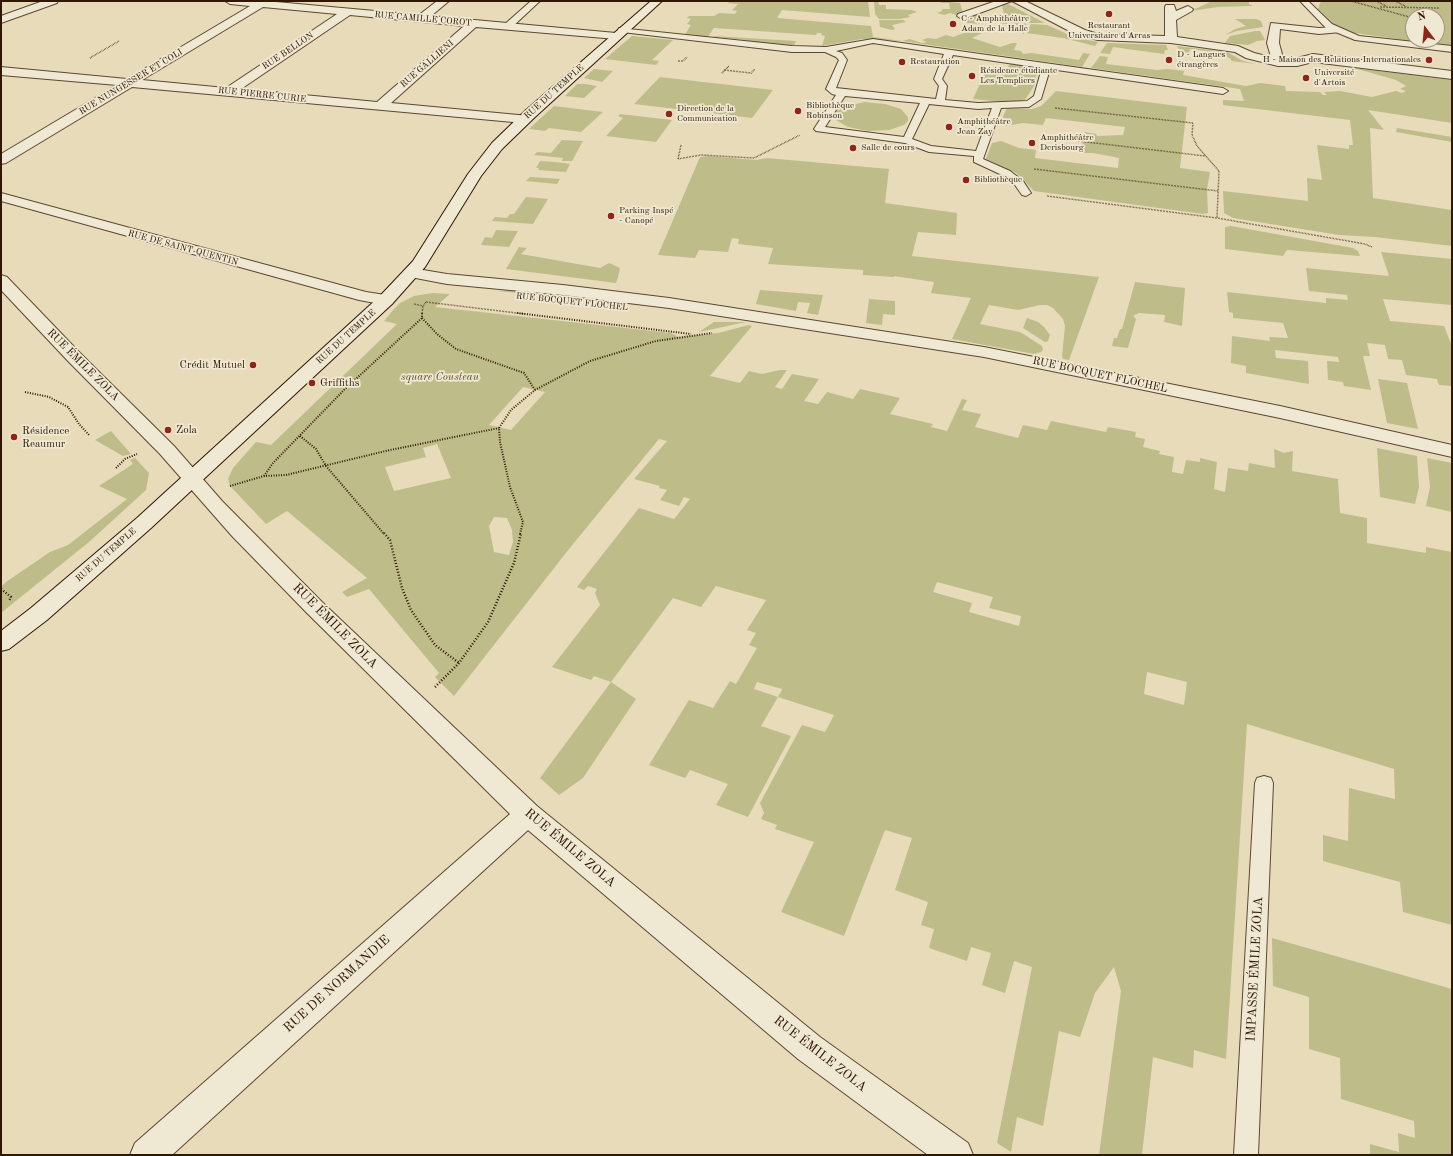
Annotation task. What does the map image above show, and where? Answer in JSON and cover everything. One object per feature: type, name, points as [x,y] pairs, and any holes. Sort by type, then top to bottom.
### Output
[{"type":"street","points":[[1,20],[52,1]]},
{"type":"street","name":"RUE CAMILLE COROT","points":[[230,1],[261,4],[300,4],[347,12],[508,26],[619,33]]},
{"type":"street","points":[[422,18],[444,1]]},
{"type":"street","name":"RUE DU TEMPLE","points":[[1,644],[39,614],[192,478],[386,300],[406,279],[475,174],[497,146],[524,119],[619,33],[657,1]]},
{"type":"street","points":[[962,16],[1007,1]]},
{"type":"street","points":[[1018,1],[1074,30],[1089,35],[1171,40],[1238,49],[1250,56],[1278,62],[1297,62],[1313,58],[1452,76]]},
{"type":"street","name":"RUE NUNGESSER ET COLI","points":[[1,160],[128,82],[261,4]]},
{"type":"street","points":[[1170,7],[1171,40]]},
{"type":"street","points":[[1170,19],[1188,9]]},
{"type":"street","name":"RUE BELLON","points":[[230,91],[347,12]]},
{"type":"street","name":"RUE GALLIENI","points":[[381,105],[474,23]]},
{"type":"street","points":[[1278,62],[1274,43],[1275,25],[1318,31],[1337,30]]},
{"type":"street","name":"RUE PIERRE CURIE","points":[[1,70],[230,91],[242,94],[361,105],[381,105],[524,119]]},
{"type":"street","name":"RUE DE SAINT-QUENTIN","points":[[1,197],[365,298],[386,300]]},
{"type":"street","name":"RUE BOCQUET FLOCHEL","points":[[406,279],[447,279],[563,290],[669,303],[744,316],[984,352],[1280,412],[1452,451]]},
{"type":"street","name":"RUE BOCQUET FLOCHEL","points":[[406,279],[458,290],[713,316],[744,316]]},
{"type":"street","name":"RUE ÉMILE ZOLA","points":[[1,280],[74,357],[167,450],[210,500],[314,607],[528,814],[810,1048],[956,1155]]},
{"type":"street","points":[[458,290],[499,285]]},
{"type":"street","name":"RUE DE NORMANDIE","points":[[147,1155],[528,814]]},
{"type":"lane","points":[[508,26],[536,1]]},
{"type":"lane","points":[[1304,1],[1329,26],[1358,38],[1452,49]]},
{"type":"lane","points":[[619,33],[792,49],[826,50],[873,41],[1223,91]]},
{"type":"lane","points":[[826,50],[839,55],[843,60],[831,89],[842,93],[978,106],[1028,104],[1038,97],[1047,65]]},
{"type":"lane","points":[[940,103],[943,86],[938,79],[947,56],[951,52]]},
{"type":"lane","points":[[842,93],[819,129],[907,140],[929,149],[980,154]]},
{"type":"lane","points":[[907,140],[926,101]]},
{"type":"lane","points":[[997,106],[978,160],[1006,173],[1019,183],[1026,193]]},
{"type":"lane","name":"IMPASSE ÉMILE ZOLA","points":[[1246,1155],[1264,784]]},
{"type":"path","points":[[1351,1],[1405,16]]},
{"type":"path","points":[[1376,1],[1388,7]]},
{"type":"path","points":[[1395,1],[1408,7]]},
{"type":"path","points":[[1376,7],[1439,8]]},
{"type":"path","points":[[722,73],[729,66]]},
{"type":"path","points":[[724,70],[751,73],[755,69]]},
{"type":"path","points":[[1028,104],[1193,123],[1192,135],[1197,146],[1219,171],[1217,218]]},
{"type":"path","points":[[681,145],[678,159],[701,154],[754,158],[801,135],[819,129]]},
{"type":"path","points":[[1078,141],[1205,156]]},
{"type":"path","points":[[1006,173],[1037,169],[1218,191]]},
{"type":"path","points":[[1026,193],[1217,218],[1365,244],[1372,247]]},
{"type":"path","points":[[426,302],[696,334]]},
{"type":"path","points":[[264,476],[273,463],[345,389],[422,318],[423,306]]},
{"type":"path","points":[[422,318],[437,334],[456,349],[524,373],[535,390]]},
{"type":"path","points":[[415,704],[423,700],[459,664],[488,622],[514,563],[523,522],[508,480],[500,442],[499,428],[511,410],[535,390],[570,370],[597,359],[656,341],[696,334],[718,333]]},
{"type":"path","points":[[25,392],[49,397],[68,407],[79,424],[90,436]]},
{"type":"path","points":[[210,500],[221,486],[230,486],[264,476],[286,475],[390,450],[499,428]]},
{"type":"path","points":[[300,436],[316,448],[326,466],[390,540],[402,588],[411,610],[435,644],[459,664]]},
{"type":"path","points":[[116,468],[125,460],[137,454]]},
{"type":"path","points":[[1,589],[11,597],[10,601],[6,604]]},
{"type":"green space","points":[[730,1],[868,1],[870,17],[782,10],[777,18],[871,26],[873,37],[902,41],[862,39],[822,46],[825,36],[821,35],[822,33],[817,33],[816,35],[714,28],[707,38],[684,36],[691,25],[687,24],[691,19],[687,18],[689,16],[714,16],[719,13],[735,14],[737,11],[732,10],[738,4],[728,3]]},
{"type":"green space","points":[[874,1],[878,1],[879,5],[886,5],[886,9],[912,10],[917,12],[908,15],[910,17],[900,19],[879,19],[875,14]]},
{"type":"green space","points":[[940,1],[960,3],[963,13],[956,15],[950,13],[944,15],[937,13],[942,11],[942,9],[950,9],[949,3],[941,3]]},
{"type":"green space","points":[[1212,1],[1249,1],[1249,4],[1253,6],[1218,7],[1191,11]]},
{"type":"green space","points":[[1321,1],[1452,1],[1452,47],[1445,46],[1445,8],[1405,8],[1405,40],[1348,32],[1337,27],[1318,9]]},
{"type":"green space","points":[[1008,4],[1044,23],[1030,23],[1004,15],[1002,5]]},
{"type":"green space","points":[[972,15],[1002,16],[1027,24],[1020,33],[1009,31],[1014,25],[999,23],[997,20],[980,20],[981,23],[971,24],[963,21],[969,19],[965,18]]},
{"type":"green space","points":[[1235,19],[1256,19],[1261,21],[1263,27],[1237,31],[1225,35],[1235,29],[1246,26]]},
{"type":"green space","points":[[879,20],[903,20],[906,22],[892,25],[895,29],[892,30],[880,27]]},
{"type":"green space","points":[[1031,24],[1047,25],[1074,37],[1098,42],[1095,46],[1063,38],[1026,33]]},
{"type":"green space","points":[[972,30],[982,33],[972,38],[1000,47],[1017,43],[1014,50],[1021,51],[1023,54],[1032,53],[1079,60],[1083,53],[1090,54],[1082,67],[902,41],[910,39],[922,43],[927,42],[922,40],[928,38],[936,39],[946,35],[953,37]]},
{"type":"green space","points":[[1260,31],[1265,40],[1257,41],[1248,45],[1225,43],[1230,36]]},
{"type":"green space","points":[[632,36],[673,40],[652,60],[659,61],[656,65],[605,59]]},
{"type":"green space","points":[[714,37],[796,41],[794,46],[789,46],[745,42],[746,40]]},
{"type":"green space","points":[[1107,43],[1166,45],[1168,50],[1165,50],[1164,54],[1113,47],[1110,54],[1100,53]]},
{"type":"green space","points":[[1177,46],[1227,52],[1243,61],[1256,64],[1231,61],[1231,59],[1220,53],[1190,49],[1188,55],[1184,51],[1180,51]]},
{"type":"green space","points":[[1100,56],[1108,57],[1106,64],[1157,70],[1168,69],[1184,71],[1183,75],[1246,86],[1260,83],[1285,86],[1286,91],[1320,92],[1323,95],[1327,95],[1324,92],[1340,91],[1372,97],[1396,91],[1402,93],[1406,91],[1400,89],[1406,86],[1396,80],[1354,68],[1452,80],[1452,123],[1368,110],[1384,130],[1370,128],[1373,198],[1452,210],[1452,246],[1375,237],[1339,235],[1233,218],[1224,213],[1223,191],[1308,201],[1307,178],[1322,180],[1317,145],[1349,149],[1349,145],[1353,145],[1350,120],[1223,105],[1223,100],[1244,101],[1240,89],[1091,68]]},
{"type":"green space","points":[[1010,63],[1034,66],[1038,69],[1034,86],[1025,100],[1005,102],[973,99],[987,68],[1007,69]]},
{"type":"green space","points":[[594,69],[613,71],[602,82],[584,78]]},
{"type":"green space","points":[[660,77],[773,90],[752,118],[634,104]]},
{"type":"green space","points":[[577,84],[597,86],[584,98],[565,96]]},
{"type":"green space","points":[[1056,91],[1187,107],[1180,168],[1210,172],[1207,189],[1208,213],[1203,214],[1034,191],[1016,173],[986,159],[992,143],[1001,141],[1019,148],[1036,150],[1035,158],[1118,168],[1119,158],[1093,153],[1081,153],[1081,150],[1085,132],[1096,134],[1097,136],[1123,135],[1125,127],[1046,118],[1043,125],[1023,123],[1006,126],[1000,123],[1007,108],[1032,109],[1041,106]]},
{"type":"green space","points":[[864,102],[885,104],[901,109],[908,117],[908,121],[904,125],[889,130],[868,131],[848,127],[836,120],[834,116],[835,112],[840,108]]},
{"type":"green space","points":[[554,106],[603,112],[581,132],[549,128],[545,131],[529,129]]},
{"type":"green space","points":[[620,114],[672,120],[656,142],[606,136],[623,118],[618,116]]},
{"type":"green space","points":[[1397,128],[1452,137],[1452,142],[1396,132]]},
{"type":"green space","points":[[562,140],[583,141],[572,161],[562,161],[563,158],[534,155],[537,152],[551,153]]},
{"type":"green space","points":[[708,156],[756,160],[767,158],[889,169],[885,203],[957,213],[956,235],[918,232],[912,256],[1099,277],[1069,360],[1063,359],[1062,356],[1065,326],[1063,319],[1053,308],[1047,305],[1018,310],[989,305],[980,324],[1020,332],[1042,346],[1043,350],[1041,352],[1034,354],[952,339],[971,298],[931,293],[934,282],[894,276],[863,275],[863,270],[768,264],[773,248],[738,244],[739,239],[732,238],[728,252],[699,250],[695,258],[658,255],[700,157]]},
{"type":"green space","points":[[540,161],[570,164],[566,172],[538,170],[539,168],[536,168]]},
{"type":"green space","points":[[530,177],[560,179],[557,184],[526,181]]},
{"type":"green space","points":[[526,197],[548,199],[533,224],[492,221],[495,217],[507,218],[510,214],[514,214]]},
{"type":"green space","points":[[1231,226],[1353,248],[1358,251],[1360,256],[1287,250],[1283,256],[1225,249],[1225,227]]},
{"type":"green space","points":[[496,230],[518,231],[509,247],[481,245],[485,237],[492,238]]},
{"type":"green space","points":[[519,247],[527,248],[521,254],[600,268],[609,263],[620,268],[616,283],[506,269]]},
{"type":"green space","points":[[1381,252],[1452,259],[1452,305],[1383,299],[1390,321],[1444,326],[1452,346],[1452,386],[1439,385],[1437,379],[1406,375],[1402,360],[1388,359],[1385,345],[1367,343],[1370,356],[1363,356],[1371,390],[1344,386],[1343,382],[1328,380],[1327,361],[1339,362],[1338,357],[1275,350],[1276,358],[1308,361],[1309,384],[1246,373],[1246,366],[1231,363],[1232,336],[1270,341],[1269,337],[1288,338],[1283,323],[1233,318],[1233,313],[1229,312],[1227,292],[1326,303],[1326,298],[1348,300],[1347,295],[1309,291],[1306,268],[1389,276]]},
{"type":"green space","points":[[1135,282],[1185,288],[1182,326],[1164,322],[1165,315],[1139,313],[1133,316],[1136,319],[1128,348],[1112,346],[1114,338],[1117,338],[1120,329],[1122,329]]},
{"type":"green space","points":[[518,290],[647,303],[660,307],[497,291]]},
{"type":"green space","points":[[760,290],[823,295],[818,315],[807,313],[810,303],[798,302],[796,311],[756,304]]},
{"type":"green space","name":"square Cousteau","points":[[432,293],[450,294],[435,307],[671,333],[679,337],[718,333],[749,325],[752,326],[710,376],[740,383],[749,371],[762,374],[787,370],[775,387],[782,389],[792,374],[819,379],[804,401],[818,404],[827,392],[853,399],[860,389],[900,398],[890,414],[933,424],[931,427],[947,431],[962,399],[967,400],[962,410],[981,414],[975,427],[1018,438],[1023,425],[1047,430],[1051,421],[1106,432],[1108,427],[1136,432],[1135,437],[1145,439],[1143,447],[1160,451],[1159,454],[1174,457],[1172,472],[1183,474],[1186,460],[1200,462],[1200,458],[1217,462],[1214,489],[1225,492],[1228,468],[1248,471],[1249,463],[1275,468],[1274,449],[1284,453],[1293,451],[1292,471],[1338,479],[1340,513],[1367,518],[1367,543],[1426,553],[1426,547],[1452,552],[1452,925],[1403,912],[1400,882],[1323,861],[1323,835],[1348,841],[1349,788],[1395,799],[1394,769],[1247,724],[1226,1059],[1194,1050],[1193,1068],[1153,1057],[1142,1155],[1099,1155],[1121,991],[1114,967],[1095,993],[1080,1037],[1059,1031],[1043,1126],[1017,1117],[1011,1152],[997,1143],[1032,967],[1014,961],[1005,993],[982,985],[991,953],[971,947],[967,961],[929,948],[934,929],[921,925],[928,902],[895,890],[912,838],[885,830],[844,936],[781,912],[814,842],[775,829],[777,825],[761,819],[764,813],[760,803],[802,725],[825,732],[834,715],[778,697],[761,726],[791,736],[748,817],[716,805],[728,784],[690,770],[685,778],[649,765],[689,700],[713,708],[730,681],[736,684],[757,648],[749,645],[756,633],[747,630],[766,600],[716,586],[701,607],[673,598],[611,682],[594,676],[591,680],[552,667],[600,605],[595,593],[597,589],[588,586],[584,590],[577,587],[639,508],[674,519],[690,499],[684,497],[679,506],[660,500],[667,490],[659,488],[660,486],[634,479],[667,441],[659,439],[569,549],[454,696],[435,677],[439,673],[369,589],[347,597],[342,592],[367,578],[287,511],[266,524],[230,486],[228,479],[233,468],[256,442],[271,445],[397,324],[384,321],[400,303],[414,296]],"holes":[[[523,387],[545,392],[511,430],[489,425]],[[437,444],[451,478],[394,491],[385,467],[426,457],[423,448]],[[494,517],[507,518],[512,530],[513,542],[509,555],[494,552],[489,526]],[[937,582],[993,597],[989,608],[1021,616],[1019,626],[969,612],[972,603],[933,592]],[[1147,672],[1187,682],[1184,705],[1144,694]],[[757,682],[782,690],[778,697],[754,689]]]},
{"type":"green space","points":[[869,299],[895,301],[895,315],[883,314],[882,325],[866,323]]},
{"type":"green space","points":[[1027,318],[1038,322],[1044,327],[1050,335],[1048,341],[1045,342],[1023,328]]},
{"type":"green space","points":[[714,322],[746,322],[699,332]]},
{"type":"green space","points":[[1378,379],[1407,383],[1418,429],[1387,423]]},
{"type":"green space","points":[[111,431],[131,454],[123,456],[95,440]]},
{"type":"green space","points":[[1377,448],[1417,456],[1419,487],[1415,504],[1380,497]]},
{"type":"green space","points":[[135,458],[149,473],[146,490],[89,542],[1,613],[1,587],[6,582],[50,552],[68,545],[127,499],[99,486],[133,464],[130,460]]},
{"type":"green space","points":[[1427,458],[1452,463],[1452,512],[1426,506],[1430,487]]},
{"type":"green space","points":[[611,682],[636,699],[583,778],[559,795],[540,778]]},
{"type":"green space","points":[[1272,938],[1452,989],[1452,1155],[1370,1155],[1370,1144],[1399,1152],[1398,1133],[1415,1138],[1414,1121],[1341,1099],[1340,1058],[1309,1049],[1309,997],[1273,986]]},
{"type":"place","name":"Restaurant Universitaire d'Arras","points":[[1109,14]]},
{"type":"place","name":"C - Amphithéâtre Adam de la Halle","points":[[953,24]]},
{"type":"place","name":"D - Langues étrangères","points":[[1169,60]]},
{"type":"place","name":"H - Maison des Relations Internationales","points":[[1429,60]]},
{"type":"place","name":"Restauration","points":[[902,62]]},
{"type":"place","name":"Résidence étudiante Les Templiers","points":[[972,76]]},
{"type":"place","name":"Université d'Artois","points":[[1306,78]]},
{"type":"place","name":"Bibliothèque Robinson","points":[[798,111]]},
{"type":"place","name":"Direction de la Communication","points":[[669,114]]},
{"type":"place","name":"Amphithéâtre Jean Zay","points":[[949,127]]},
{"type":"place","name":"Amphithéâtre Derisbourg","points":[[1032,143]]},
{"type":"place","name":"Salle de cours","points":[[853,148]]},
{"type":"place","name":"Bibliothèque","points":[[966,180]]},
{"type":"place","name":"Parking Inspé - Canopé","points":[[611,216]]},
{"type":"place","name":"Crédit Mutuel","points":[[253,365]]},
{"type":"place","name":"Griffiths","points":[[312,383]]},
{"type":"place","name":"Zola","points":[[168,430]]},
{"type":"place","name":"Résidence Reaumur","points":[[14,437]]}]
